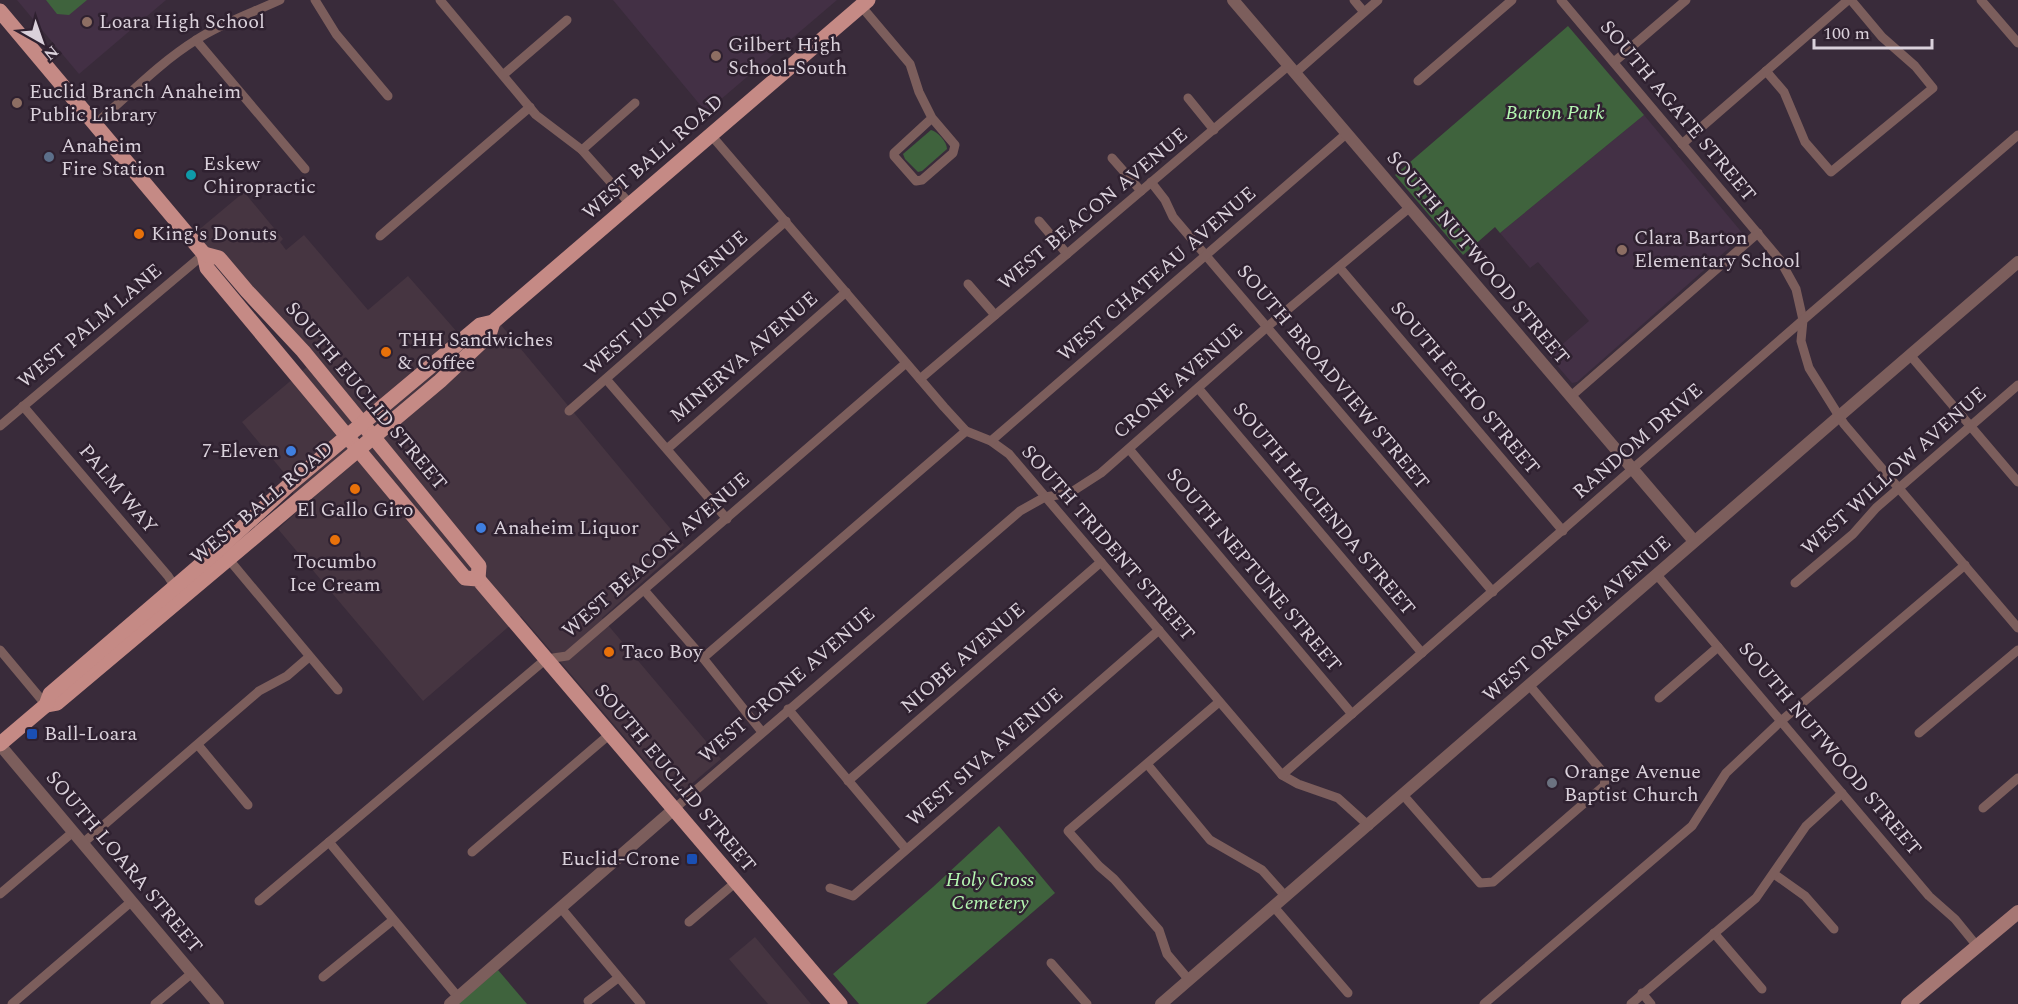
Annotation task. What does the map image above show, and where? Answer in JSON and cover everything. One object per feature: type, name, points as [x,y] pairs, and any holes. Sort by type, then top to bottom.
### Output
[{"type":"main road","name":"WEST BALL ROAD","points":[[223,554],[270,502],[480,325],[493,322],[865,3]]},
{"type":"main road","name":"SOUTH EUCLID STREET","points":[[2,16],[204,254],[207,268],[465,578],[478,579]]},
{"type":"main road","name":"SOUTH EUCLID STREET","points":[[204,254],[219,258],[303,351],[479,566],[478,579],[840,1004]]},
{"type":"main road","name":"WEST BALL ROAD","points":[[0,745],[46,705],[57,703],[223,554],[359,450],[449,374],[489,335],[493,322]]},
{"type":"main road","points":[[1908,1004],[2018,912]]},
{"type":"street","points":[[95,124],[169,60],[196,40],[280,0]]},
{"type":"street","points":[[315,0],[336,34],[388,96]]},
{"type":"street","points":[[440,0],[530,107],[544,122],[582,150],[630,204]]},
{"type":"street","name":"SOUTH NUTWOOD STREET","points":[[1233,0],[1694,542]]},
{"type":"street","points":[[1354,0],[1364,12]]},
{"type":"street","name":"WEST BEACON AVENUE","points":[[920,379],[1151,182],[1378,0]]},
{"type":"street","points":[[1418,81],[1512,0]]},
{"type":"street","name":"SOUTH AGATE STREET","points":[[1561,0],[1780,260],[1796,289],[1803,320],[1801,341],[1809,368],[1841,415],[1844,424],[2018,628]]},
{"type":"street","points":[[1614,62],[1686,0]]},
{"type":"street","points":[[1682,144],[1767,70],[1850,0],[1882,38],[1915,66],[1933,88],[1831,172],[1805,142],[1784,93],[1767,70]]},
{"type":"street","points":[[1981,0],[2018,43]]},
{"type":"street","points":[[865,3],[910,64],[932,118],[954,143],[953,153],[922,180],[916,181],[894,156],[894,153],[932,118]]},
{"type":"street","points":[[503,75],[567,20]]},
{"type":"street","points":[[196,40],[305,169]]},
{"type":"street","points":[[1188,98],[1214,130]]},
{"type":"street","points":[[582,150],[635,103]]},
{"type":"street","points":[[380,236],[530,107]]},
{"type":"street","name":"WEST CHATEAU AVENUE","points":[[991,441],[1346,134]]},
{"type":"street","name":"SOUTH TRIDENT STREET","points":[[711,135],[966,431],[991,441],[1009,454],[1282,775],[1298,784],[1338,798],[1369,826]]},
{"type":"street","name":"RANDOM DRIVE","points":[[1282,775],[2018,135]]},
{"type":"street","points":[[1112,158],[1141,191]]},
{"type":"street","name":"SOUTH BROADVIEW STREET","points":[[1151,182],[1165,200],[1173,217],[1492,592]]},
{"type":"street","name":"CRONE AVENUE","points":[[1046,497],[1070,493],[1101,473],[1267,327],[1409,208]]},
{"type":"street","name":"WEST JUNO AVENUE","points":[[569,411],[786,221]]},
{"type":"street","points":[[1039,221],[1067,254]]},
{"type":"street","points":[[1570,397],[1758,233]]},
{"type":"street","name":"WEST PALM LANE","points":[[0,426],[204,254]]},
{"type":"street","name":"WEST ORANGE AVENUE","points":[[1161,1004],[1404,796],[2018,262]]},
{"type":"street","name":"SOUTH ECHO STREET","points":[[1339,267],[1563,531]]},
{"type":"street","points":[[968,284],[995,315]]},
{"type":"street","name":"MINERVA AVENUE","points":[[667,449],[846,292]]},
{"type":"street","points":[[1910,355],[2018,482]]},
{"type":"street","name":"WEST BEACON AVENUE","points":[[259,902],[546,659],[567,656],[906,363]]},
{"type":"street","points":[[606,379],[727,519]]},
{"type":"street","name":"WEST WILLOW AVENUE","points":[[1795,583],[1853,534],[1876,508],[2018,385]]},
{"type":"street","name":"SOUTH HACIENDA STREET","points":[[1198,388],[1422,653]]},
{"type":"street","name":"PALM WAY","points":[[23,406],[178,592]]},
{"type":"street","points":[[703,658],[966,431]]},
{"type":"street","name":"SOUTH NEPTUNE STREET","points":[[1129,449],[1352,714]]},
{"type":"street","name":"WEST CRONE AVENUE","points":[[454,1000],[788,709],[1020,511],[1046,497]]},
{"type":"street","points":[[223,554],[338,690]]},
{"type":"street","name":"NIOBE AVENUE","points":[[848,781],[1101,561]]},
{"type":"street","points":[[1484,1004],[1692,826],[1726,773],[1781,721],[1965,565]]},
{"type":"street","name":"SOUTH NUTWOOD STREET","points":[[1657,575],[1929,896],[1955,919],[1977,946]]},
{"type":"street","points":[[644,590],[703,658],[762,732]]},
{"type":"street","name":"WEST SIVA AVENUE","points":[[830,888],[853,896],[1159,630]]},
{"type":"street","points":[[1659,698],[1718,647]]},
{"type":"street","points":[[0,650],[46,705]]},
{"type":"street","points":[[1919,733],[2018,650]]},
{"type":"street","points":[[83,843],[259,691],[287,676],[309,657]]},
{"type":"street","points":[[1404,796],[1480,883],[1493,882],[1604,786],[1605,780],[1600,770],[1530,686]]},
{"type":"street","points":[[1189,980],[1167,954],[1159,930],[1068,831],[1219,702]]},
{"type":"street","points":[[788,709],[906,849]]},
{"type":"street","points":[[472,852],[610,734]]},
{"type":"street","name":"SOUTH LOARA STREET","points":[[0,745],[218,1004]]},
{"type":"street","points":[[198,745],[248,805]]},
{"type":"street","points":[[1148,764],[1210,840],[1262,870],[1286,897]]},
{"type":"street","points":[[1983,808],[2018,778]]},
{"type":"street","points":[[1631,1004],[1755,898],[1806,826],[1842,793]]},
{"type":"street","points":[[0,894],[73,832]]},
{"type":"street","points":[[329,842],[454,1000]]},
{"type":"street","points":[[1774,874],[1805,896],[1834,929]]},
{"type":"street","points":[[689,922],[736,882]]},
{"type":"street","points":[[12,1004],[132,901]]},
{"type":"street","points":[[1274,907],[1348,993]]},
{"type":"street","points":[[561,908],[641,1004]]},
{"type":"street","points":[[323,977],[393,920]]},
{"type":"street","points":[[1714,933],[1762,989]]},
{"type":"street","points":[[1051,963],[1087,1004]]},
{"type":"street","points":[[155,1004],[192,973]]},
{"type":"street","points":[[588,1001],[618,978]]},
{"type":"street","points":[[1642,993],[1651,1004]]},
{"type":"shaded area","name":"Loara High School","points":[[17,0],[166,0],[79,74]]},
{"type":"shaded area","name":"Gilbert High School-South","points":[[613,0],[837,0],[706,112]]},
{"type":"shaded area","name":"Clara Barton Elementary School","points":[[1644,115],[1744,235],[1577,382],[1572,383],[1549,356],[1589,321],[1538,262],[1530,268],[1500,233]]},
{"type":"shaded area","points":[[244,192],[283,239],[280,242],[286,250],[304,235],[368,310],[408,276],[472,349],[501,325],[684,545],[602,618],[721,759],[676,797],[521,616],[423,701],[278,529],[300,509],[285,474],[242,422],[308,366],[195,233]]},
{"type":"shaded area","points":[[755,937],[811,1004],[768,1004],[729,959]]},
{"type":"green space","points":[[46,0],[87,0],[69,15],[57,14]]},
{"type":"green space","name":"Barton Park","points":[[1568,26],[1644,115],[1500,233],[1495,227],[1463,255],[1395,175]]},
{"type":"green space","points":[[931,130],[942,138],[947,149],[918,172],[903,154]]},
{"type":"green space","name":"Holy Cross Cemetery","points":[[999,826],[1055,893],[926,1004],[859,1004],[833,974]]},
{"type":"green space","points":[[498,970],[527,1004],[458,1004]]},
{"type":"place","name":"Loara High School","points":[[87,22]]},
{"type":"place","name":"Gilbert High School-South","points":[[716,56]]},
{"type":"place","name":"Euclid Branch Anaheim Public Library","points":[[17,103]]},
{"type":"place","name":"Anaheim Fire Station","points":[[49,157]]},
{"type":"place","name":"Eskew Chiropractic","points":[[191,175]]},
{"type":"place","name":"King's Donuts","points":[[139,234]]},
{"type":"place","name":"Clara Barton Elementary School","points":[[1622,250]]},
{"type":"place","name":"THH Sandwiches & Coffee","points":[[386,352]]},
{"type":"place","name":"7-Eleven","points":[[291,451]]},
{"type":"place","name":"El Gallo Giro","points":[[355,489]]},
{"type":"place","name":"Anaheim Liquor","points":[[481,528]]},
{"type":"place","name":"Tocumbo Ice Cream","points":[[335,540]]},
{"type":"place","name":"Taco Boy","points":[[609,652]]},
{"type":"place","name":"Ball-Loara","points":[[32,734]]},
{"type":"place","name":"Orange Avenue Baptist Church","points":[[1552,783]]},
{"type":"place","name":"Euclid-Crone","points":[[692,859]]}]
